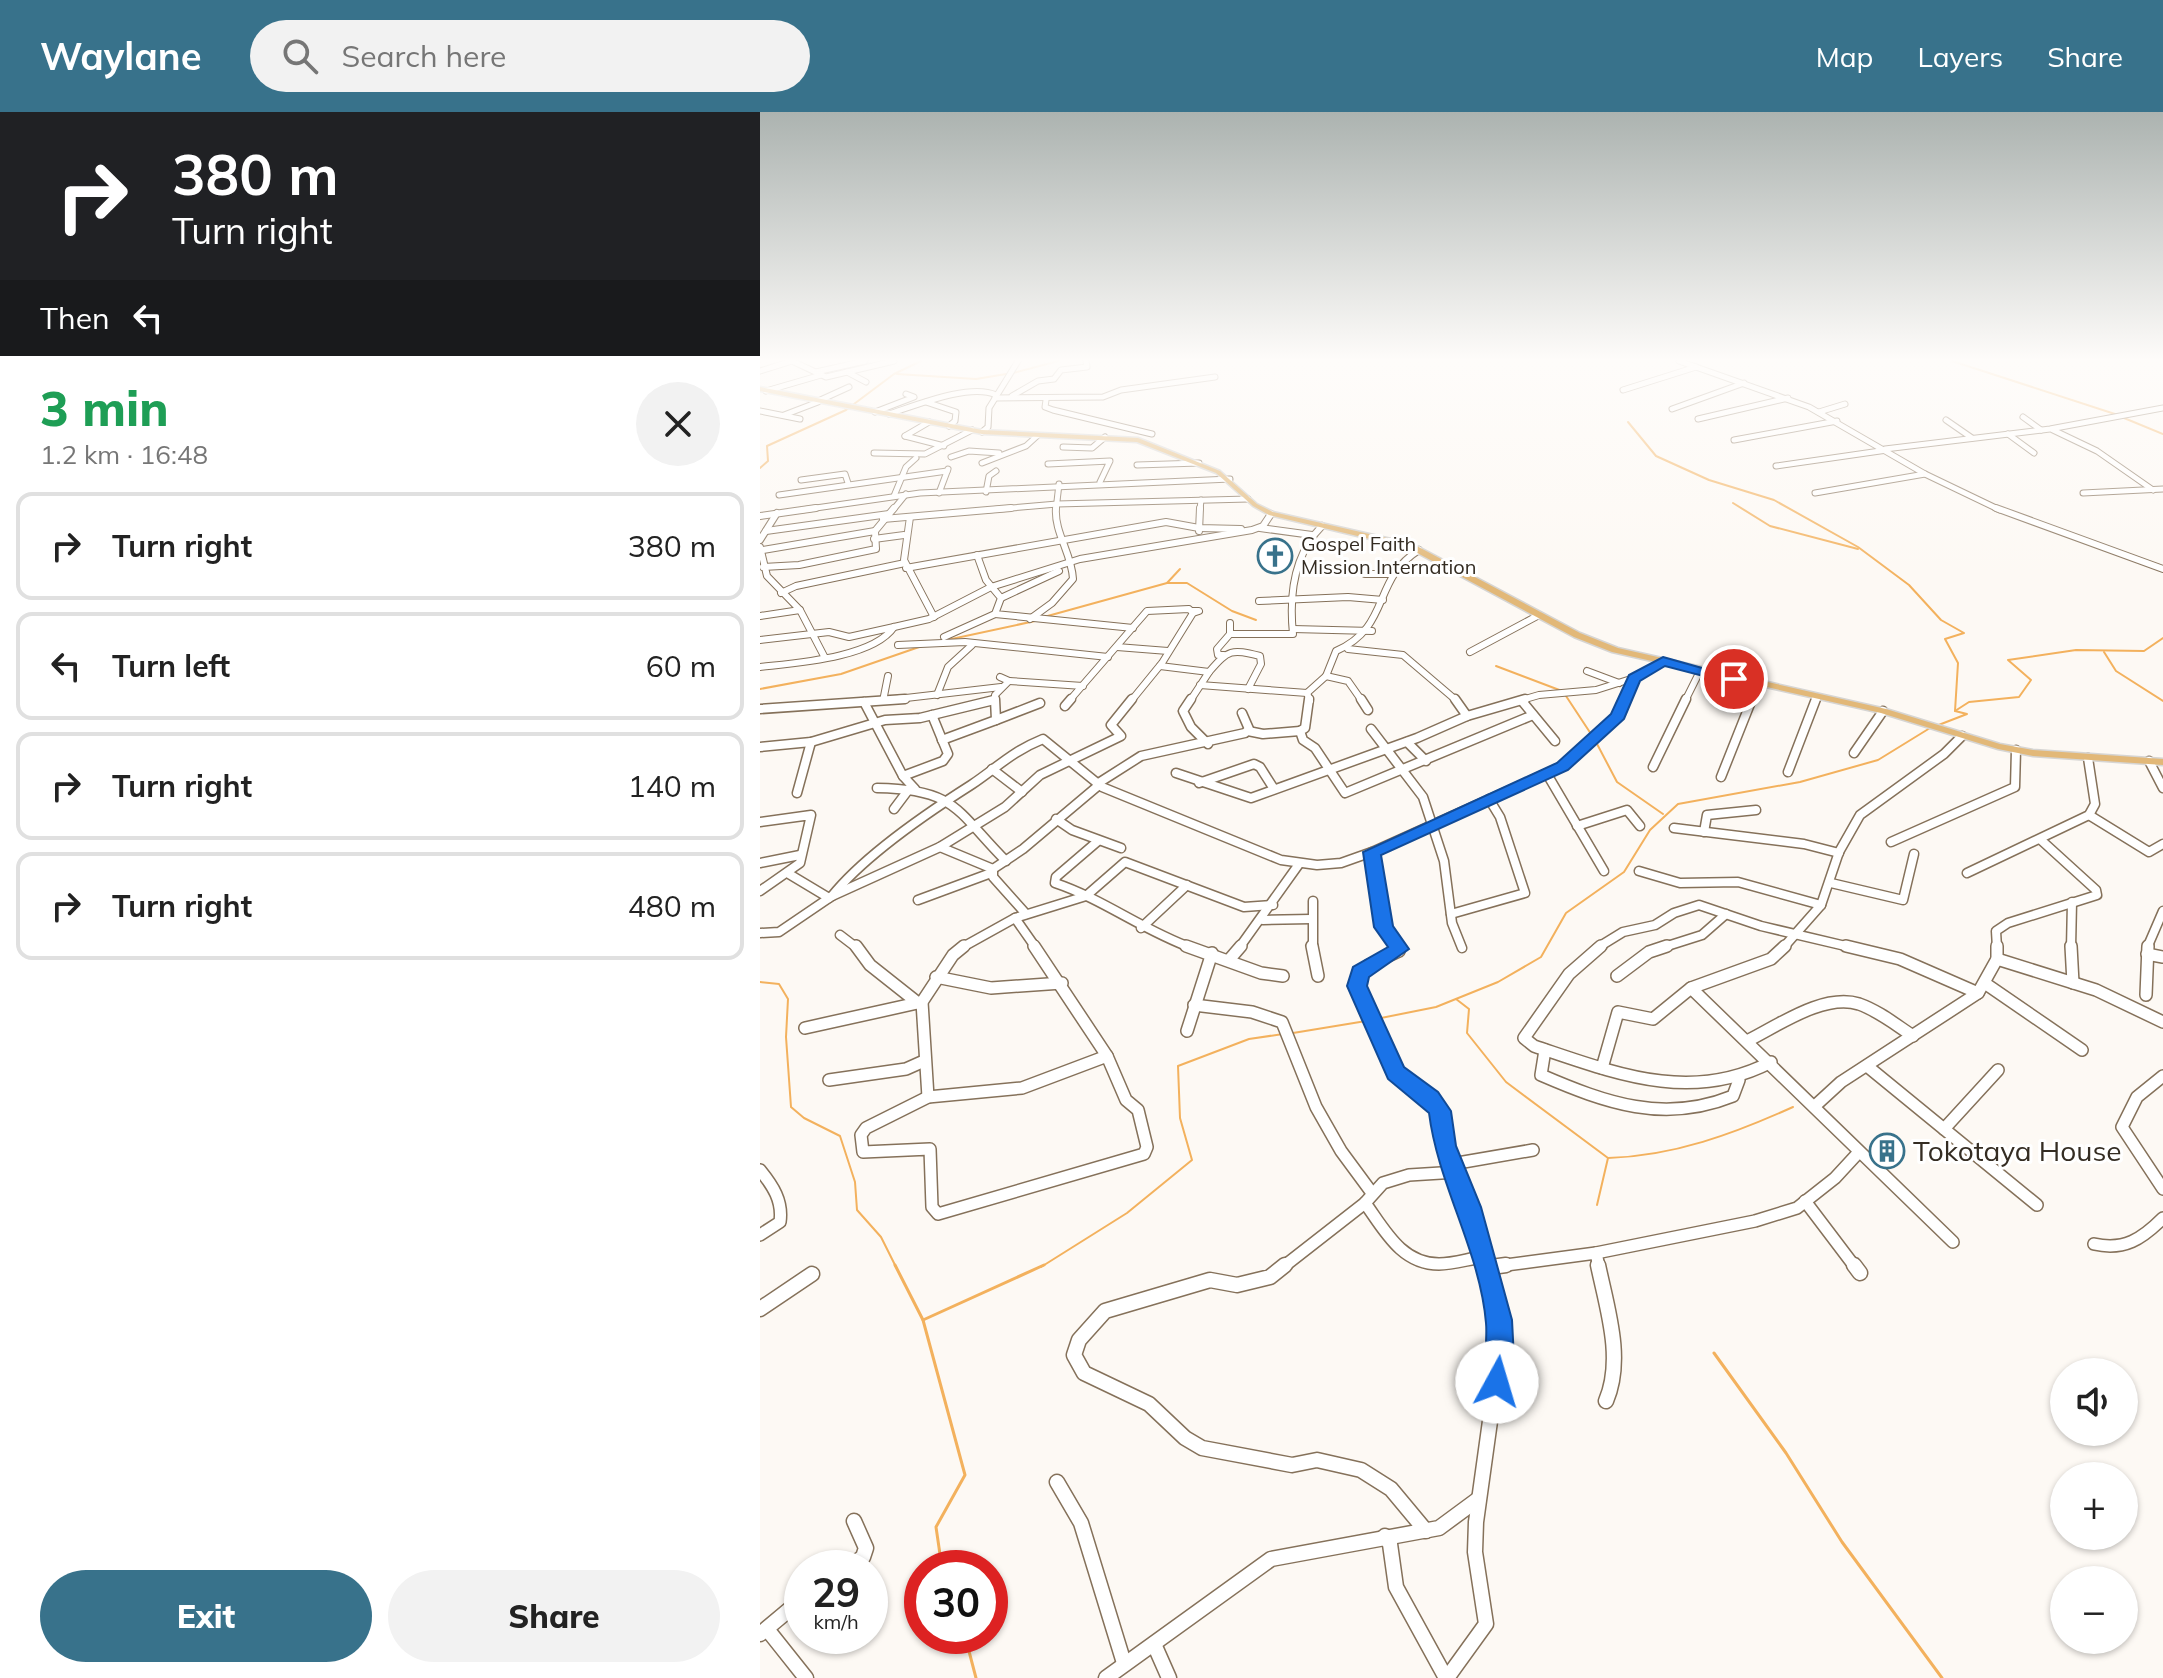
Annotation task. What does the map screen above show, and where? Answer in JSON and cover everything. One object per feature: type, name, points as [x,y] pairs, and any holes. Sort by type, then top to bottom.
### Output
[{"type":"main road","points":[[1011,434],[1138,440],[1199,463],[1230,479],[1248,499],[1271,514],[1419,550],[1597,644],[1758,685],[1883,711],[2016,750],[2163,762]]},
{"type":"street","points":[[910,434],[905,437],[946,446]]},
{"type":"street","points":[[894,496],[906,467],[918,457],[965,434]]},
{"type":"street","points":[[1734,440],[1766,434]]},
{"type":"street","points":[[1860,434],[1925,474],[2008,514],[2163,569]]},
{"type":"street","points":[[1966,434],[1972,438]]},
{"type":"street","points":[[1776,466],[2007,434]]},
{"type":"street","points":[[2008,434],[2034,453]]},
{"type":"street","points":[[2061,434],[2097,451],[2153,490]]},
{"type":"street","points":[[982,463],[1026,446],[1037,436]]},
{"type":"street","points":[[1086,454],[1105,437]]},
{"type":"street","points":[[1063,447],[1093,447]]},
{"type":"street","points":[[951,457],[969,451],[1007,452]]},
{"type":"street","points":[[874,453],[918,457]]},
{"type":"street","points":[[1048,464],[1110,461],[1100,482]]},
{"type":"street","points":[[1137,465],[1199,463]]},
{"type":"street","points":[[779,495],[947,470],[939,493]]},
{"type":"street","points":[[986,492],[989,476],[996,471]]},
{"type":"street","points":[[796,492],[803,477],[845,474],[848,483]]},
{"type":"street","points":[[1815,493],[1925,474]]},
{"type":"street","points":[[760,516],[906,494],[986,492],[1100,482],[1230,479]]},
{"type":"street","points":[[1030,619],[1052,603],[1073,579],[1072,562],[1059,538],[1059,484]]},
{"type":"street","points":[[2083,493],[2163,489]]},
{"type":"street","points":[[763,567],[858,560],[876,549],[874,535],[883,519],[906,494]]},
{"type":"street","points":[[883,519],[1057,504],[1248,499]]},
{"type":"street","points":[[1198,539],[1201,500]]},
{"type":"street","points":[[760,540],[777,513]]},
{"type":"street","points":[[766,531],[889,514]]},
{"type":"street","points":[[760,640],[835,632],[849,637],[894,627],[934,617],[991,587],[1072,562],[1256,529],[1271,514]]},
{"type":"street","points":[[910,517],[900,549],[905,565],[934,617]]},
{"type":"street","points":[[781,593],[796,586],[905,565],[1173,521],[1199,528],[1256,529],[1312,535]]},
{"type":"street","points":[[1230,634],[1292,636],[1288,600],[1303,548],[1322,526]]},
{"type":"street","points":[[1114,530],[1117,552]]},
{"type":"street","points":[[824,656],[800,610],[781,593],[763,567],[761,548],[874,535],[904,535]]},
{"type":"street","points":[[1200,685],[1307,693],[1326,676],[1336,651],[1358,643],[1372,631],[1392,574],[1406,556],[1419,550]]},
{"type":"street","points":[[977,555],[991,587],[1001,598]]},
{"type":"street","points":[[858,560],[867,572]]},
{"type":"street","points":[[944,637],[964,625],[991,619],[1001,598],[1054,575],[1072,562]]},
{"type":"street","points":[[1365,574],[1392,574]]},
{"type":"street","points":[[1259,601],[1348,597],[1383,600]]},
{"type":"street","points":[[929,608],[948,607]]},
{"type":"street","points":[[831,897],[940,847],[977,826],[1034,779],[1121,736],[1111,725],[1160,666],[1192,612],[1153,609],[1065,706]]},
{"type":"street","points":[[760,616],[800,610]]},
{"type":"street","points":[[995,614],[1133,628]]},
{"type":"street","points":[[1470,652],[1539,615]]},
{"type":"street","points":[[1224,655],[1218,655],[1217,649],[1230,634],[1230,623]]},
{"type":"street","points":[[760,667],[873,646],[893,634],[894,627]]},
{"type":"street","points":[[1293,629],[1372,631]]},
{"type":"street","points":[[898,645],[912,639],[1108,657]]},
{"type":"street","points":[[937,695],[948,667],[972,645]]},
{"type":"street","points":[[1117,647],[1168,651]]},
{"type":"street","points":[[1208,744],[1191,727],[1183,711],[1224,655],[1237,649],[1260,656],[1261,664],[1248,689]]},
{"type":"street","points":[[1342,649],[1403,655],[1455,699],[1467,716]]},
{"type":"street","points":[[1176,773],[1247,798],[1407,742],[1467,716],[1522,701],[1619,683],[1663,661]]},
{"type":"street","points":[[1160,666],[1209,672]]},
{"type":"street","points":[[1587,671],[1619,683]]},
{"type":"street","points":[[1653,767],[1700,671]]},
{"type":"street","points":[[883,701],[888,676]]},
{"type":"street","points":[[1326,676],[1348,681],[1368,710]]},
{"type":"street","points":[[1000,677],[1005,684]]},
{"type":"street","points":[[760,933],[779,932],[831,897],[943,800],[992,769],[1012,752],[1043,739],[1098,784],[1251,849],[1299,864],[1341,863],[1547,774],[1575,757],[1618,716],[1634,678]]},
{"type":"street","points":[[760,709],[883,701],[1005,684],[1083,686]]},
{"type":"street","points":[[996,720],[994,700],[1005,684]]},
{"type":"street","points":[[1721,777],[1758,685]]},
{"type":"street","points":[[918,900],[992,871],[1098,784],[1141,756],[1208,744],[1248,731],[1263,734],[1300,731],[1305,728],[1311,711],[1307,693]]},
{"type":"street","points":[[1788,772],[1817,697]]},
{"type":"street","points":[[760,747],[811,742],[876,724],[994,700]]},
{"type":"street","points":[[1522,701],[1555,741]]},
{"type":"street","points":[[864,702],[912,789]]},
{"type":"street","points":[[942,740],[1040,703]]},
{"type":"street","points":[[1854,753],[1883,711]]},
{"type":"street","points":[[1242,713],[1248,731]]},
{"type":"street","points":[[903,776],[947,758],[932,715]]},
{"type":"street","points":[[1300,731],[1303,740],[1315,748],[1345,793],[1533,715]]},
{"type":"street","points":[[1371,729],[1423,797],[1447,872],[1451,914],[1462,948]]},
{"type":"street","points":[[1602,1068],[1617,1013],[1653,1019],[1691,988],[1763,964],[1797,935],[1821,905],[1839,853],[1860,815],[1944,754],[1962,736]]},
{"type":"street","points":[[797,793],[811,742]]},
{"type":"street","points":[[1407,742],[1426,761]]},
{"type":"street","points":[[1891,842],[2015,787],[2016,750]]},
{"type":"street","points":[[1967,873],[2089,815],[2095,804],[2088,758]]},
{"type":"street","points":[[2149,761],[2163,788]]},
{"type":"street","points":[[1199,783],[1254,764],[1260,767],[1274,789]]},
{"type":"street","points":[[992,769],[1022,792]]},
{"type":"street","points":[[1547,774],[1604,871]]},
{"type":"street","points":[[877,788],[912,789],[943,800],[977,826],[1006,861]]},
{"type":"street","points":[[894,809],[912,789]]},
{"type":"street","points":[[1451,914],[1525,893],[1500,817],[1489,799]]},
{"type":"street","points":[[1577,826],[1627,810],[1640,826]]},
{"type":"street","points":[[1704,832],[1707,815],[1756,810]]},
{"type":"street","points":[[760,822],[810,813],[800,863],[789,874],[760,891]]},
{"type":"street","points":[[2089,815],[2149,852],[2163,844]]},
{"type":"street","points":[[1056,819],[1098,841],[1121,848]]},
{"type":"street","points":[[1674,828],[1804,844],[1839,853]]},
{"type":"street","points":[[1817,1104],[1841,1082],[1978,993],[1986,984],[1997,959],[1996,931],[2007,922],[2024,914],[2097,895],[2096,890],[2041,840]]},
{"type":"street","points":[[1098,841],[1054,881],[1141,928],[1261,973],[1283,976]]},
{"type":"street","points":[[940,847],[992,871],[1108,1056],[1126,1100],[1138,1110],[1147,1147],[1144,1154],[1027,1190],[974,1202],[947,1214],[938,1214],[932,1207],[930,1149],[867,1153],[862,1149],[861,1135],[866,1128],[928,1097],[1022,1088],[1108,1056]]},
{"type":"street","points":[[1372,852],[1384,927],[1399,949],[1360,973],[1357,986],[1396,1073],[1431,1098],[1440,1111],[1445,1146],[1455,1168],[1499,1320],[1501,1359],[1477,1500],[1475,1552],[1486,1624],[1447,1678],[1396,1587],[1390,1544],[1385,1536]]},
{"type":"street","points":[[1831,883],[1903,900],[1914,854]]},
{"type":"street","points":[[760,863],[800,855]]},
{"type":"street","points":[[928,1097],[920,1002],[936,977],[966,944],[1020,916],[1086,896],[1125,862],[1244,907],[1273,905]]},
{"type":"street","points":[[1229,960],[1263,920],[1299,864]]},
{"type":"street","points":[[1639,871],[1680,883],[1738,882],[1821,905]]},
{"type":"street","points":[[789,874],[831,897]]},
{"type":"street","points":[[1141,928],[1187,885]]},
{"type":"street","points":[[1313,901],[1312,949],[1318,976]]},
{"type":"street","points":[[2072,902],[2073,983]]},
{"type":"street","points":[[1771,1062],[1739,1080],[1638,1079],[1545,1050],[1525,1041],[1525,1035],[1588,954],[1623,932],[1655,925],[1691,906],[1699,905],[1797,935],[1900,959],[1978,993]]},
{"type":"street","points":[[2146,995],[2147,954],[2163,911]]},
{"type":"street","points":[[1617,976],[1649,952],[1702,935],[1726,914]]},
{"type":"street","points":[[1263,920],[1311,919]]},
{"type":"street","points":[[840,935],[852,941],[870,965],[920,1002]]},
{"type":"street","points":[[1187,1031],[1212,953]]},
{"type":"street","points":[[2147,954],[2163,957]]},
{"type":"street","points":[[1997,959],[2116,998],[2163,1022]]},
{"type":"street","points":[[936,977],[991,988],[1062,983]]},
{"type":"street","points":[[1986,984],[2082,1050]]},
{"type":"street","points":[[1691,988],[1718,1007],[1817,1104],[1859,1152],[1953,1242]]},
{"type":"street","points":[[805,1028],[920,1002]]},
{"type":"street","points":[[1749,1040],[1797,1017],[1846,1002],[1858,1005],[1913,1036]]},
{"type":"street","points":[[1194,1005],[1252,1012],[1282,1022],[1300,1073],[1329,1131],[1402,1253],[1413,1260],[1442,1264],[1483,1263],[1596,1253],[1736,1227],[1797,1208],[1835,1178],[1859,1152]]},
{"type":"street","points":[[1545,1050],[1539,1070],[1541,1075],[1657,1110],[1695,1109],[1721,1101],[1733,1096],[1739,1080]]},
{"type":"street","points":[[829,1080],[906,1069],[924,1061]]},
{"type":"street","points":[[1867,1066],[2037,1205]]},
{"type":"street","points":[[1944,1129],[1998,1070]]},
{"type":"street","points":[[2163,1076],[2137,1097],[2122,1127],[2124,1135],[2163,1189]]},
{"type":"street","points":[[1426,1531],[1391,1489],[1361,1470],[1317,1460],[1292,1465],[1202,1448],[1185,1438],[1149,1404],[1101,1384],[1084,1373],[1074,1355],[1079,1340],[1105,1311],[1210,1280],[1237,1285],[1270,1277],[1392,1178],[1455,1168],[1533,1150]]},
{"type":"street","points":[[760,1170],[770,1181],[783,1212],[780,1222],[760,1235]]},
{"type":"street","points":[[1805,1201],[1860,1273]]},
{"type":"street","points":[[2094,1244],[2110,1249],[2126,1248],[2163,1218]]},
{"type":"street","points":[[1596,1253],[1614,1365],[1615,1381],[1606,1401]]},
{"type":"street","points":[[760,1309],[812,1274]]},
{"type":"street","points":[[1057,1482],[1081,1523],[1124,1663]]},
{"type":"street","points":[[1106,1678],[1271,1559],[1426,1531],[1445,1525],[1477,1500]]},
{"type":"street","points":[[854,1521],[865,1550]]},
{"type":"street","points":[[784,1614],[764,1631],[806,1678]]},
{"type":"street","points":[[1154,1644],[1169,1678]]},
{"type":"waterway","points":[[760,468],[768,461],[767,446],[793,434]]},
{"type":"waterway","points":[[1638,434],[1656,456],[1709,480],[1774,500],[1858,547],[1909,585],[1941,620],[1964,633],[1945,639],[1958,663],[1955,711]]},
{"type":"waterway","points":[[1733,503],[1770,526],[1858,549]]},
{"type":"waterway","points":[[1167,583],[1180,569]]},
{"type":"waterway","points":[[1044,617],[1167,583]]},
{"type":"waterway","points":[[1167,583],[1187,583],[1232,611],[1256,620]]},
{"type":"waterway","points":[[947,640],[1035,621]]},
{"type":"waterway","points":[[1955,711],[1969,702],[2019,697],[2031,680],[2008,660],[2076,650],[2144,651],[2163,638]]},
{"type":"waterway","points":[[760,689],[841,674],[922,646]]},
{"type":"waterway","points":[[2104,652],[2116,671],[2163,701]]},
{"type":"waterway","points":[[1496,666],[1562,691]]},
{"type":"waterway","points":[[1566,696],[1593,737]]},
{"type":"waterway","points":[[1936,726],[1967,714],[1955,711]]},
{"type":"waterway","points":[[1376,1019],[1436,1007],[1498,982],[1541,957],[1566,913],[1624,872],[1650,830],[1678,804],[1800,782],[1878,760],[1930,728]]},
{"type":"waterway","points":[[1596,742],[1617,782],[1663,814]]},
{"type":"waterway","points":[[760,982],[779,984],[788,999],[786,1037],[791,1107],[804,1118],[840,1136],[855,1182],[857,1210],[881,1237],[895,1265]]},
{"type":"waterway","points":[[1456,999],[1469,1009],[1467,1033],[1506,1082],[1608,1158]]},
{"type":"waterway","points":[[1293,1033],[1366,1021]]},
{"type":"waterway","points":[[1041,1267],[1127,1213],[1192,1160],[1180,1118],[1178,1066],[1249,1039],[1283,1034]]},
{"type":"waterway","points":[[1608,1158],[1656,1153],[1703,1142],[1793,1107]]},
{"type":"waterway","points":[[1597,1205],[1608,1158]]},
{"type":"waterway","points":[[895,1265],[923,1320]]},
{"type":"waterway","points":[[923,1320],[1044,1265]]},
{"type":"waterway","points":[[923,1320],[965,1475],[936,1527],[939,1550]]},
{"type":"waterway","points":[[1714,1353],[1786,1453],[1842,1542],[1942,1678]]},
{"type":"waterway","points":[[970,1654],[976,1678]]},
{"type":"place","name":"Gospel Faith Mission Internation","points":[[1275,556]]},
{"type":"place","name":"Tokotaya House","points":[[1887,1151]]},
{"type":"route","points":[[1497,1382],[1501,1359],[1499,1320],[1469,1207],[1445,1146],[1440,1111],[1431,1098],[1405,1083],[1396,1073],[1357,986],[1357,977],[1369,965],[1399,951],[1384,927],[1372,852],[1563,766],[1618,716],[1634,678],[1649,667],[1663,661],[1734,679]]}]
